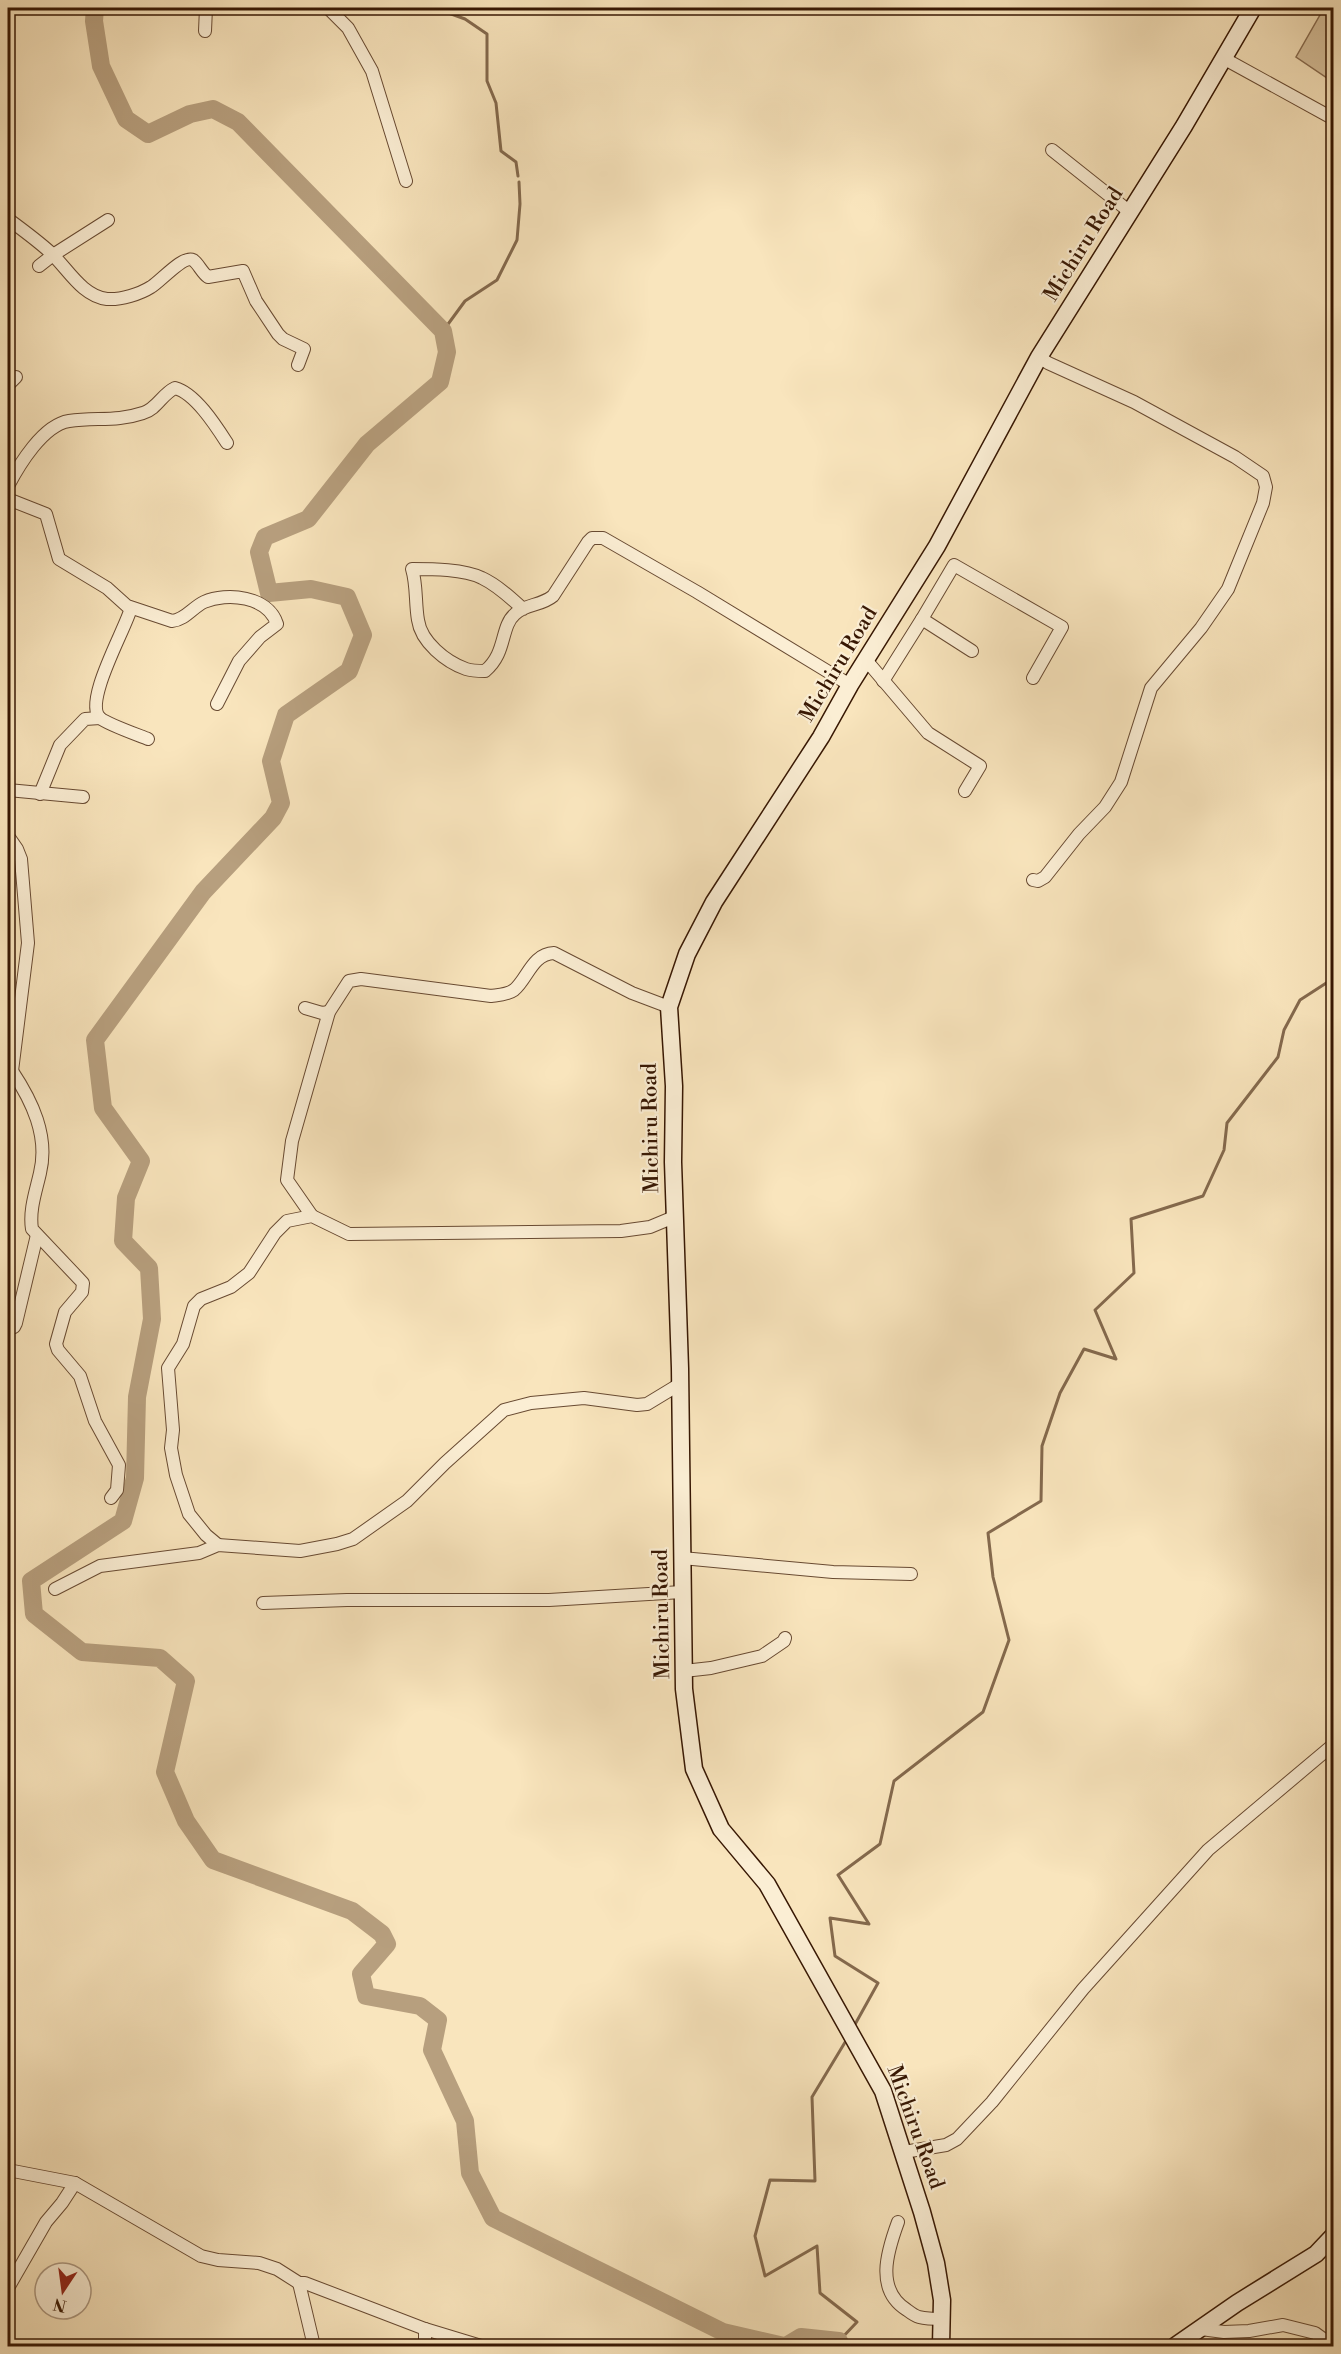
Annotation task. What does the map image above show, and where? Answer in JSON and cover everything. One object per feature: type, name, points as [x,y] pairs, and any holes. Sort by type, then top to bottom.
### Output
[{"type":"street","points":[[205,31],[206,8]]},
{"type":"street","points":[[328,8],[348,28],[372,71],[406,181]]},
{"type":"street","name":"Michiru Road","points":[[941,2346],[942,2319],[936,2263],[904,2152],[883,2091],[767,1884],[721,1829],[698,1781],[689,1736],[684,1671],[680,1383],[674,1216],[674,1086],[669,1007],[687,954],[714,902],[821,737],[937,546],[1039,357],[1253,8]]},
{"type":"street","points":[[1223,58],[1334,119]]},
{"type":"street","points":[[1052,150],[1130,212]]},
{"type":"street","points":[[8,219],[53,255],[87,291],[97,297],[112,299],[149,288],[180,263],[189,259],[194,260],[208,277],[241,270],[246,275],[256,301],[278,334],[283,339],[304,349],[298,365]]},
{"type":"street","points":[[39,266],[108,220]]},
{"type":"street","points":[[1033,880],[1038,881],[1045,877],[1073,841],[1105,807],[1121,782],[1151,688],[1201,628],[1228,589],[1263,503],[1266,488],[1263,476],[1235,457],[1134,402],[1039,357]]},
{"type":"street","points":[[8,486],[33,448],[56,426],[67,421],[110,420],[143,413],[156,406],[175,388],[182,390],[206,412],[227,443]]},
{"type":"street","points":[[8,499],[46,514],[59,559],[107,588],[122,603],[131,608],[165,620],[177,620],[203,602],[239,596],[254,600],[276,620],[275,627],[260,637],[239,661],[217,704]]},
{"type":"street","points":[[523,609],[483,578],[471,574],[432,569],[412,569],[415,578],[418,624],[425,637],[433,648],[466,669],[485,671],[494,664],[499,656],[510,619],[523,609],[545,602],[553,596],[588,542],[592,538],[603,538],[697,592],[850,686]]},
{"type":"street","points":[[884,681],[954,565],[1062,627],[1033,678]]},
{"type":"street","points":[[100,718],[96,710],[96,698],[131,608]]},
{"type":"street","points":[[922,619],[972,651]]},
{"type":"street","points":[[866,660],[928,733],[980,765],[965,791]]},
{"type":"street","points":[[40,794],[60,745],[85,719],[100,718],[148,739]]},
{"type":"street","points":[[8,790],[83,797]]},
{"type":"street","points":[[8,836],[21,859],[28,943],[10,1073],[27,1097],[43,1140],[41,1170],[31,1222],[37,1235],[83,1283],[82,1292],[64,1312],[56,1344],[58,1350],[80,1376],[95,1421],[119,1465],[117,1490],[111,1498]]},
{"type":"street","points":[[669,1007],[632,993],[554,954],[546,954],[538,959],[514,990],[491,996],[354,979],[349,981],[329,1012],[292,1140],[287,1180],[312,1216],[349,1234],[621,1231],[650,1227],[674,1216]]},
{"type":"street","points":[[305,1008],[322,1013],[329,1012]]},
{"type":"street","points":[[218,1545],[206,1535],[189,1514],[176,1475],[171,1448],[173,1430],[168,1368],[183,1344],[194,1306],[201,1299],[231,1287],[249,1273],[275,1233],[287,1221],[312,1216]]},
{"type":"street","points":[[8,1329],[14,1327],[16,1323],[37,1235]]},
{"type":"street","points":[[55,1589],[100,1566],[199,1553],[218,1545],[300,1551],[353,1539],[407,1501],[504,1410],[531,1403],[584,1398],[637,1405],[647,1404],[680,1383]]},
{"type":"street","points":[[682,1558],[832,1572],[911,1574]]},
{"type":"street","points":[[263,1603],[347,1600],[549,1600],[682,1592]]},
{"type":"street","points":[[684,1671],[711,1668],[762,1656],[785,1638]]},
{"type":"street","points":[[904,2152],[946,2145],[957,2139],[992,2102],[1083,1989],[1208,1850],[1334,1744]]},
{"type":"street","points":[[8,2170],[75,2183],[201,2256],[218,2260],[259,2263],[277,2269],[299,2283],[305,2283],[425,2329],[481,2346]]},
{"type":"street","points":[[8,2288],[46,2223],[62,2204],[75,2183]]},
{"type":"street","points":[[898,2222],[886,2263],[887,2287],[892,2298],[917,2317],[942,2319]]},
{"type":"street","points":[[1175,2346],[1237,2303],[1316,2254],[1334,2235]]},
{"type":"street","points":[[299,2283],[314,2346]]},
{"type":"street","points":[[1202,2329],[1224,2332],[1250,2331],[1282,2325],[1315,2333],[1333,2346]]},
{"type":"street","points":[[424,2346],[425,2329]]},
{"type":"shaded area","points":[[1324,8],[1333,8],[1333,82],[1296,57]]},
{"type":"waterway","points":[[95,8],[94,21],[101,66],[126,119],[148,134],[190,114],[213,109],[238,122],[443,331],[447,352],[440,382],[367,444],[308,519],[265,537],[259,552],[269,593],[311,589],[347,597],[363,635],[349,671],[286,715],[271,761],[281,803],[273,818],[203,892],[95,1040],[103,1108],[141,1161],[126,1198],[123,1241],[149,1268],[152,1319],[137,1397],[135,1478],[123,1521],[31,1581],[34,1614],[82,1652],[160,1658],[186,1681],[165,1772],[186,1821],[213,1860],[352,1911],[382,1934],[387,1944],[361,1974],[366,1996],[420,2006],[438,2020],[432,2050],[465,2121],[470,2173],[493,2218],[723,2332],[784,2346]]},
{"type":"waterway","points":[[444,8],[443,11],[465,19],[487,34],[487,81],[496,103],[501,151],[516,162],[518,176]]},
{"type":"waterway","points":[[443,331],[465,301],[497,280],[517,240],[519,182]]},
{"type":"waterway","points":[[853,2028],[878,1983],[835,1956],[830,1918],[869,1924],[838,1875],[880,1844],[894,1781],[983,1712],[1009,1640],[993,1577],[988,1533],[1041,1501],[1042,1446],[1060,1393],[1084,1349],[1116,1359],[1095,1310],[1134,1273],[1131,1219],[1203,1196],[1224,1150],[1227,1123],[1278,1057],[1284,1030],[1300,1000],[1334,978]]},
{"type":"waterway","points":[[839,2341],[857,2322],[820,2293],[817,2246],[765,2276],[755,2236],[770,2180],[815,2181],[812,2097],[847,2039]]},
{"type":"waterway","points":[[786,2346],[801,2337],[839,2341],[841,2346]]}]
